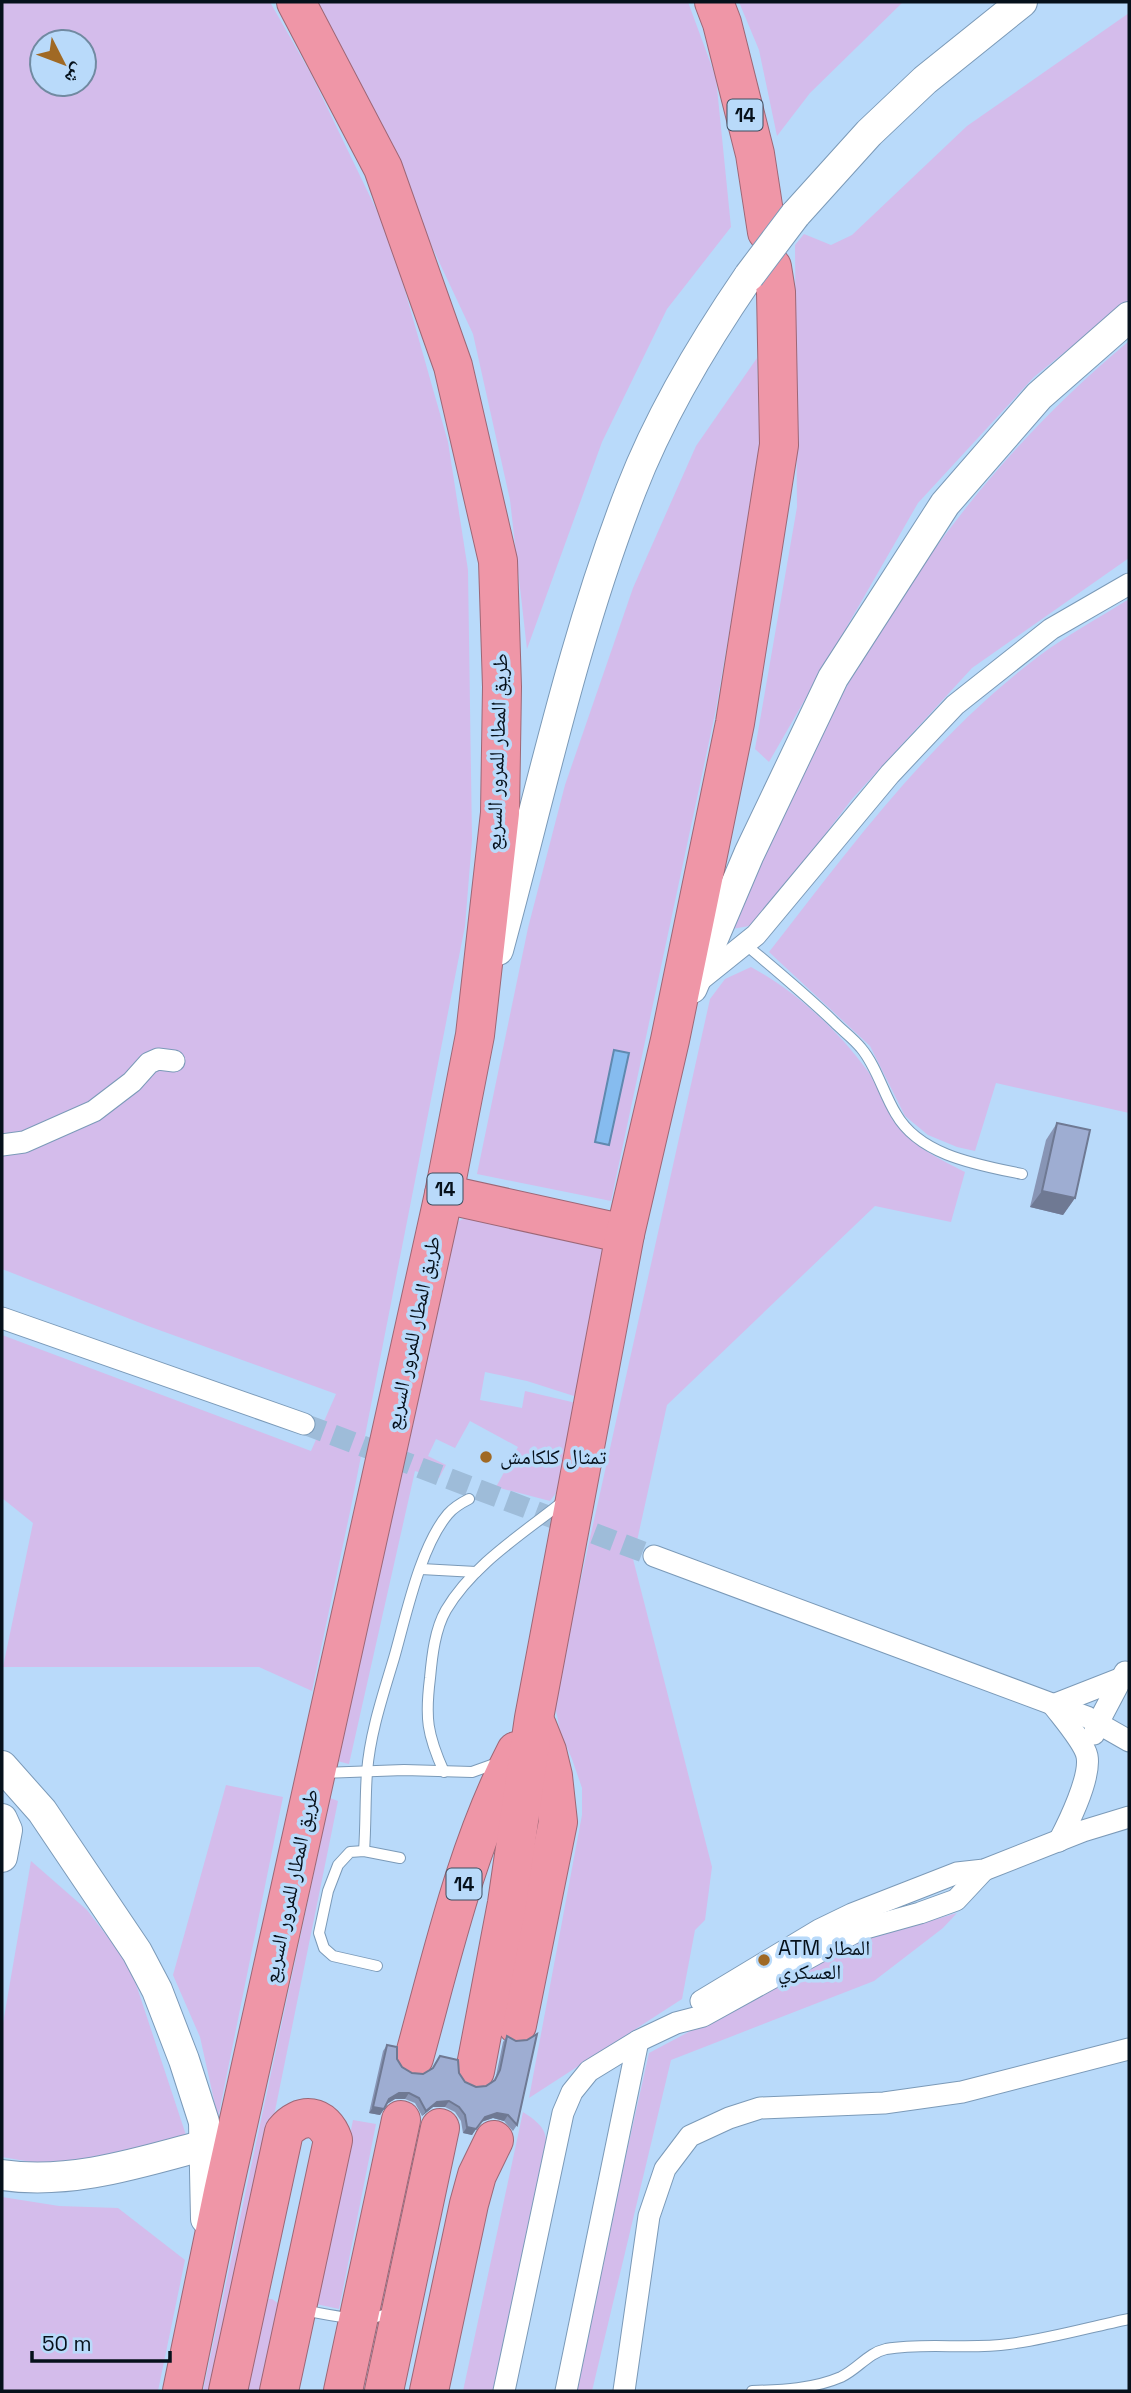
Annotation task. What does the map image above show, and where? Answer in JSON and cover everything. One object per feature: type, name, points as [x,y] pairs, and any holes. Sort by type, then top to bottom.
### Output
[{"type":"highway","name":"طريق المطار للمرور السريع","points":[[182,2391],[444,1195],[475,1035],[500,813],[502,687],[498,561],[453,366],[383,167],[296,2]]},
{"type":"highway","name":"14","points":[[481,1834],[479,1910],[464,2068],[508,1903],[534,1718],[576,1491],[625,1234],[670,1040],[735,723],[779,445],[776,292],[771,247],[755,154],[722,23],[713,2]]},
{"type":"highway","points":[[444,1195],[625,1234]]},
{"type":"highway","name":"14","points":[[414,2058],[449,1931],[481,1834],[513,1757],[534,1718]]},
{"type":"highway","points":[[517,2025],[558,1822],[553,1776],[534,1718]]},
{"type":"highway","points":[[228,2391],[284,2132],[291,2123],[312,2118],[322,2122],[330,2130],[334,2140],[279,2391]]},
{"type":"highway","points":[[343,2391],[401,2120]]},
{"type":"highway","points":[[384,2391],[402,2306],[466,2133]]},
{"type":"highway","points":[[406,2391],[466,2133]]},
{"type":"highway","points":[[429,2391],[477,2175],[466,2133]]},
{"type":"highway","points":[[444,2391],[487,2208],[494,2161],[466,2133]]},
{"type":"street","points":[[475,1035],[561,705],[595,590],[627,500],[671,404],[716,324],[771,247],[869,133],[925,80],[1022,2]]},
{"type":"street","points":[[670,1040],[749,854],[833,678],[945,504],[1039,396],[1129,317]]},
{"type":"street","points":[[693,985],[746,945],[804,880],[890,774],[955,705],[1051,629],[1129,583]]},
{"type":"street","points":[[2,1145],[24,1142],[94,1111],[132,1082],[149,1063],[158,1059],[174,1061]]},
{"type":"street","points":[[2,1318],[304,1424]]},
{"type":"street","points":[[654,1556],[1052,1705],[1098,1723],[1129,1741]]},
{"type":"street","points":[[1052,1705],[1126,1672]]},
{"type":"street","points":[[1059,1841],[1079,1796],[1087,1756],[1098,1723],[1126,1672]]},
{"type":"street","points":[[1052,1705],[1087,1756]]},
{"type":"street","points":[[2,1766],[42,1811],[137,1952],[157,1990],[204,2122],[205,2280]]},
{"type":"street","points":[[676,2023],[698,2003],[819,1930],[852,1914],[957,1873],[984,1870],[1129,1817]]},
{"type":"street","points":[[504,2391],[563,2113],[572,2091],[589,2071],[638,2041],[676,2023],[703,2016],[859,1930],[956,1900],[984,1870]]},
{"type":"street","points":[[913,1890],[920,1913]]},
{"type":"street","points":[[566,2391],[638,2041]]},
{"type":"street","points":[[624,2391],[649,2216],[665,2169],[690,2136],[729,2118],[760,2108],[884,2103],[962,2092],[1129,2049]]},
{"type":"street","points":[[2,2175],[31,2179],[105,2172],[205,2145]]},
{"type":"lane","points":[[746,945],[803,992],[862,1048],[897,1116],[916,1136],[933,1147],[972,1163],[1022,1174]]},
{"type":"lane","points":[[444,1772],[433,1748],[426,1713],[432,1661],[445,1611],[476,1572],[576,1491]]},
{"type":"lane","points":[[364,1852],[367,1771],[376,1721],[412,1594],[430,1545],[446,1516],[470,1499]]},
{"type":"lane","points":[[421,1569],[476,1572]]},
{"type":"lane","points":[[316,1773],[472,1772],[513,1757]]},
{"type":"lane","points":[[377,1966],[332,1956],[324,1948],[319,1934],[328,1891],[338,1865],[350,1852],[400,1858]]},
{"type":"lane","points":[[296,2309],[358,2320],[379,2317],[402,2306]]},
{"type":"lane","points":[[752,2391],[803,2389],[855,2370],[869,2357],[883,2350],[912,2346],[970,2347],[1010,2344],[1129,2319]]},
{"type":"shaded area","points":[[2,2],[270,2],[311,74],[390,238],[448,442],[468,570],[472,840],[465,926],[351,1507],[312,1691],[259,1667],[3,1667],[33,1523],[2,1498],[2,1335],[311,1451],[336,1394],[148,1326],[2,1269]]},
{"type":"shaded area","points":[[317,2],[688,2],[716,78],[731,227],[667,309],[602,442],[527,649],[510,500],[473,334]]},
{"type":"shaded area","points":[[739,2],[903,2],[810,93],[777,136],[759,50]]},
{"type":"shaded area","points":[[1129,13],[1129,300],[1034,377],[918,503],[769,762],[755,749],[797,507],[795,245],[804,234],[831,245],[852,235],[967,126]]},
{"type":"shaded area","points":[[1129,341],[1129,558],[972,668],[852,799],[776,899],[749,926],[732,929],[776,821],[798,776],[856,671],[922,567],[996,471],[1037,426]]},
{"type":"shaded area","points":[[757,358],[760,451],[716,709],[611,1201],[477,1174],[528,928],[565,785],[633,588],[696,446]]},
{"type":"shaded area","points":[[1129,599],[1129,1113],[996,1083],[975,1151],[957,1147],[928,1135],[905,1116],[870,1046],[769,952],[894,795],[963,722],[1039,656]]},
{"type":"shaded area","points":[[751,967],[799,999],[842,1040],[867,1070],[892,1118],[907,1136],[925,1150],[965,1172],[951,1222],[875,1206],[667,1405],[633,1559],[712,1867],[705,1920],[695,1930],[682,1999],[529,2098],[582,1815],[582,1788],[560,1731],[554,1700],[710,999],[725,979]]},
{"type":"shaded area","points":[[473,1214],[610,1248],[577,1397],[527,1381],[485,1372],[480,1400],[522,1408],[525,1391],[576,1403],[556,1493],[550,1501],[496,1487],[518,1447],[470,1421],[455,1448],[436,1439],[428,1456],[446,1465],[439,1478],[415,1471],[349,1764],[337,1761],[457,1222]]},
{"type":"shaded area","points":[[226,1785],[283,1797],[218,2118],[200,2037],[173,1975]]},
{"type":"shaded area","points":[[330,1798],[338,1801],[218,2391],[203,2391]]},
{"type":"shaded area","points":[[31,1861],[87,1910],[130,1966],[186,2135],[126,2157],[43,2164],[2,2157],[2,2029]]},
{"type":"shaded area","points":[[957,1913],[943,1928],[874,1981],[671,2060],[592,2391],[573,2391],[649,2053],[858,1942]]},
{"type":"shaded area","points":[[523,2112],[539,2125],[546,2136],[544,2171],[493,2391],[463,2391]]},
{"type":"shaded area","points":[[353,2120],[376,2124],[339,2309],[316,2304]]},
{"type":"shaded area","points":[[2,2197],[59,2206],[118,2208],[185,2260],[158,2391],[2,2391]]},
{"type":"shaded area","points":[[267,2299],[279,2304],[260,2391],[240,2391]]},
{"type":"water","points":[[614,1050],[629,1053],[609,1145],[595,1142]]},
{"type":"building","points":[[1057,1123],[1090,1130],[1075,1198],[1042,1191]]},
{"type":"building","points":[[537,2034],[517,2125],[508,2115],[497,2113],[485,2117],[476,2129],[467,2127],[465,2115],[449,2101],[437,2102],[426,2111],[419,2098],[409,2093],[399,2093],[389,2099],[384,2109],[373,2107],[387,2045],[397,2047],[397,2059],[402,2067],[412,2073],[423,2074],[433,2068],[440,2056],[458,2060],[459,2073],[465,2082],[476,2087],[486,2086],[495,2080],[500,2070],[507,2036],[516,2041],[527,2040]]},
{"type":"tunnel","points":[[304,1424],[654,1556]]},
{"type":"place","name":"تمثال كلكامش","points":[[486,1457]]},
{"type":"place","name":"ATM المطار العسكري","points":[[764,1960]]}]
